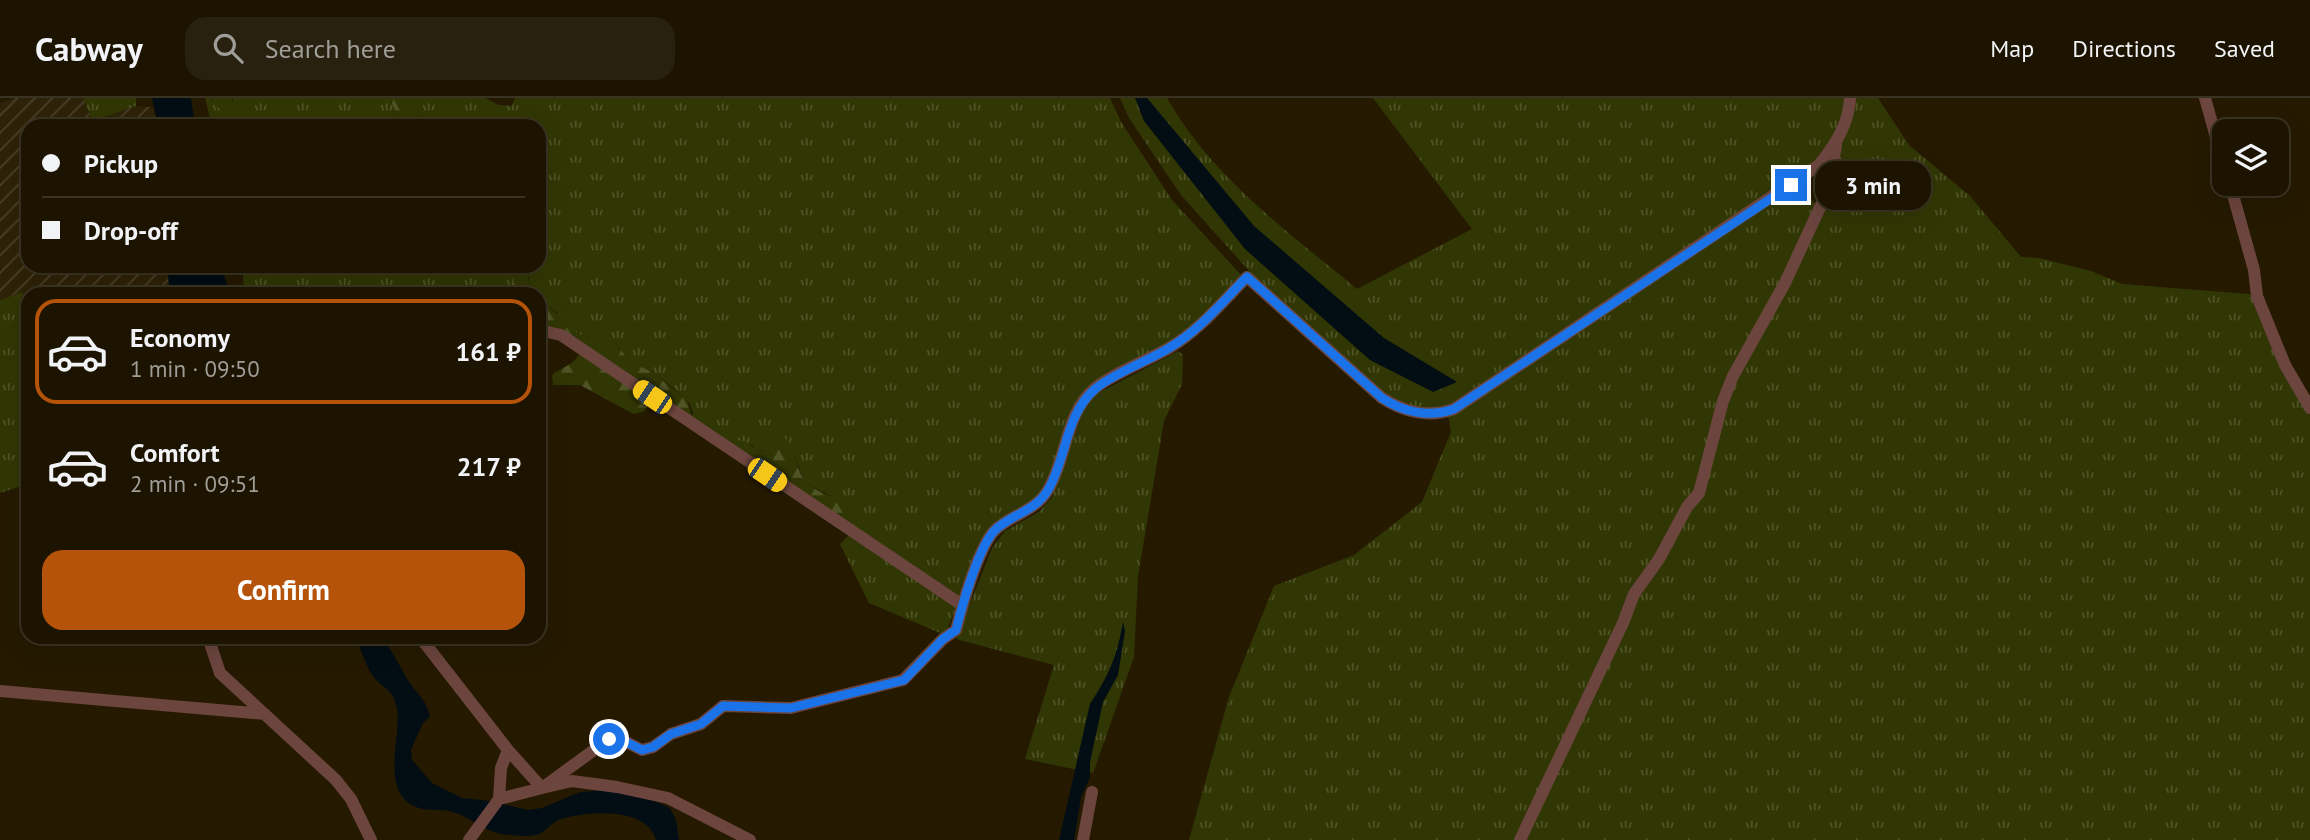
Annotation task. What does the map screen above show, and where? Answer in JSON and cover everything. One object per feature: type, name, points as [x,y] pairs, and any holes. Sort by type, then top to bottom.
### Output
[{"type":"street","points":[[1520,840],[1623,623],[1634,594],[1659,559],[1687,507],[1699,493],[1723,401],[1733,376],[1785,283],[1828,190],[1837,142],[1850,110],[1850,98]]},
{"type":"street","points":[[2204,98],[2212,125]]},
{"type":"street","points":[[542,788],[609,739],[618,738],[642,750],[653,747],[671,734],[701,724],[723,706],[791,708],[904,680],[943,639],[956,630],[962,605],[986,544],[995,530],[1026,512],[1049,489],[1083,402],[1096,388],[1171,348],[1187,336],[1247,277],[1382,398],[1393,405],[1419,413],[1444,413],[1454,409],[1791,185],[1819,165],[1837,142]]},
{"type":"street","points":[[2233,196],[2254,270],[2257,296],[2285,365],[2310,408]]},
{"type":"street","points":[[546,332],[561,335],[962,605]]},
{"type":"street","points":[[210,644],[220,673],[336,780],[351,799],[372,840]]},
{"type":"street","points":[[425,644],[508,750],[542,788]]},
{"type":"street","points":[[0,691],[265,714]]},
{"type":"street","points":[[472,838],[499,799],[501,768],[508,750]]},
{"type":"street","points":[[499,799],[572,781],[617,787],[668,799],[750,840]]},
{"type":"street","points":[[1083,840],[1091,792]]},
{"type":"shaded area","points":[[14,98],[83,98],[92,119],[21,119],[21,273],[168,273],[169,287],[21,287],[21,292],[0,300],[0,103]]},
{"type":"shaded area","points":[[152,98],[191,98],[194,119],[156,119]]},
{"type":"shaded area","points":[[1135,98],[1147,98],[1254,226],[1384,338],[1457,382],[1433,392],[1370,360],[1245,249],[1144,121]]},
{"type":"shaded area","points":[[136,106],[153,107],[156,119],[99,119]]},
{"type":"shaded area","points":[[168,273],[223,273],[228,287],[169,287]]},
{"type":"shaded area","points":[[1123,622],[1125,631],[1118,675],[1103,702],[1090,762],[1090,777],[1081,797],[1074,840],[1059,840],[1090,704],[1111,665]]},
{"type":"shaded area","points":[[358,644],[387,644],[424,702],[430,717],[423,723],[411,750],[412,760],[432,783],[462,798],[528,810],[542,808],[580,792],[606,790],[646,797],[670,808],[676,820],[679,840],[656,840],[650,829],[641,821],[615,814],[572,816],[558,820],[539,834],[520,836],[495,832],[453,812],[416,807],[405,800],[395,777],[398,720],[395,702],[370,672]]},
{"type":"green space","points":[[83,98],[136,98],[136,106],[92,119]]},
{"type":"green space","points":[[205,98],[233,102],[233,98],[390,98],[398,119],[210,119]]},
{"type":"green space","points":[[211,98],[233,98],[229,110],[222,112]]},
{"type":"green space","points":[[390,98],[411,98],[420,119],[398,119]]},
{"type":"green space","points":[[411,98],[485,98],[499,105],[512,106],[515,98],[1110,98],[1121,122],[1172,200],[1241,275],[1186,333],[1087,391],[1047,491],[982,544],[945,635],[869,603],[840,544],[852,532],[835,498],[811,486],[803,478],[792,448],[765,452],[752,445],[726,446],[689,421],[693,413],[690,404],[675,389],[652,372],[631,362],[614,342],[577,334],[546,305],[546,287],[530,287],[529,273],[546,273],[546,119],[420,118]]},
{"type":"green space","points":[[1120,98],[1167,98],[1185,126],[1229,178],[1279,225],[1357,289],[1472,229],[1373,98],[1847,98],[1844,116],[1817,163],[1445,408],[1417,408],[1384,395],[1252,274],[1181,195],[1129,118]]},
{"type":"green space","points":[[1853,98],[1878,98],[1909,145],[1970,196],[2021,257],[2039,258],[2091,271],[2122,284],[2261,295],[2290,363],[2310,399],[2310,840],[1526,840],[1638,596],[1690,511],[1725,402],[1787,284]]},
{"type":"green space","points":[[1784,194],[1805,194],[1817,205],[1783,279],[1731,373],[1699,485],[1667,531],[1657,556],[1618,625],[1516,840],[1189,840],[1229,697],[1274,586],[1354,555],[1422,502],[1451,432],[1448,415]]},
{"type":"green space","points":[[243,273],[519,273],[516,287],[244,287]]},
{"type":"green space","points":[[530,273],[530,287],[514,287],[512,276]]},
{"type":"green space","points":[[21,292],[21,486],[0,493],[0,300]]},
{"type":"green space","points":[[546,305],[574,327],[577,334],[614,342],[631,362],[652,372],[687,400],[692,417],[650,402],[645,411],[634,414],[580,385],[553,385],[554,373],[572,363],[580,354],[546,325]]},
{"type":"green space","points":[[1178,351],[1183,355],[1182,384],[1164,421],[1138,576],[1134,657],[1093,773],[1025,759],[1054,665],[956,639],[992,548],[1005,531],[1039,512],[1052,497],[1081,416],[1093,396]]},
{"type":"green space","points":[[781,436],[793,449],[804,479],[812,487],[844,503],[852,519],[852,532],[726,446],[743,441],[765,452],[769,450],[772,441]]},
{"type":"route","points":[[609,739],[618,738],[642,750],[653,747],[671,734],[701,724],[723,706],[791,708],[904,680],[943,639],[956,630],[962,605],[986,544],[995,530],[1026,512],[1049,489],[1074,419],[1083,402],[1096,388],[1171,348],[1187,336],[1247,277],[1382,398],[1393,405],[1419,413],[1444,413],[1454,409],[1791,185]]}]
